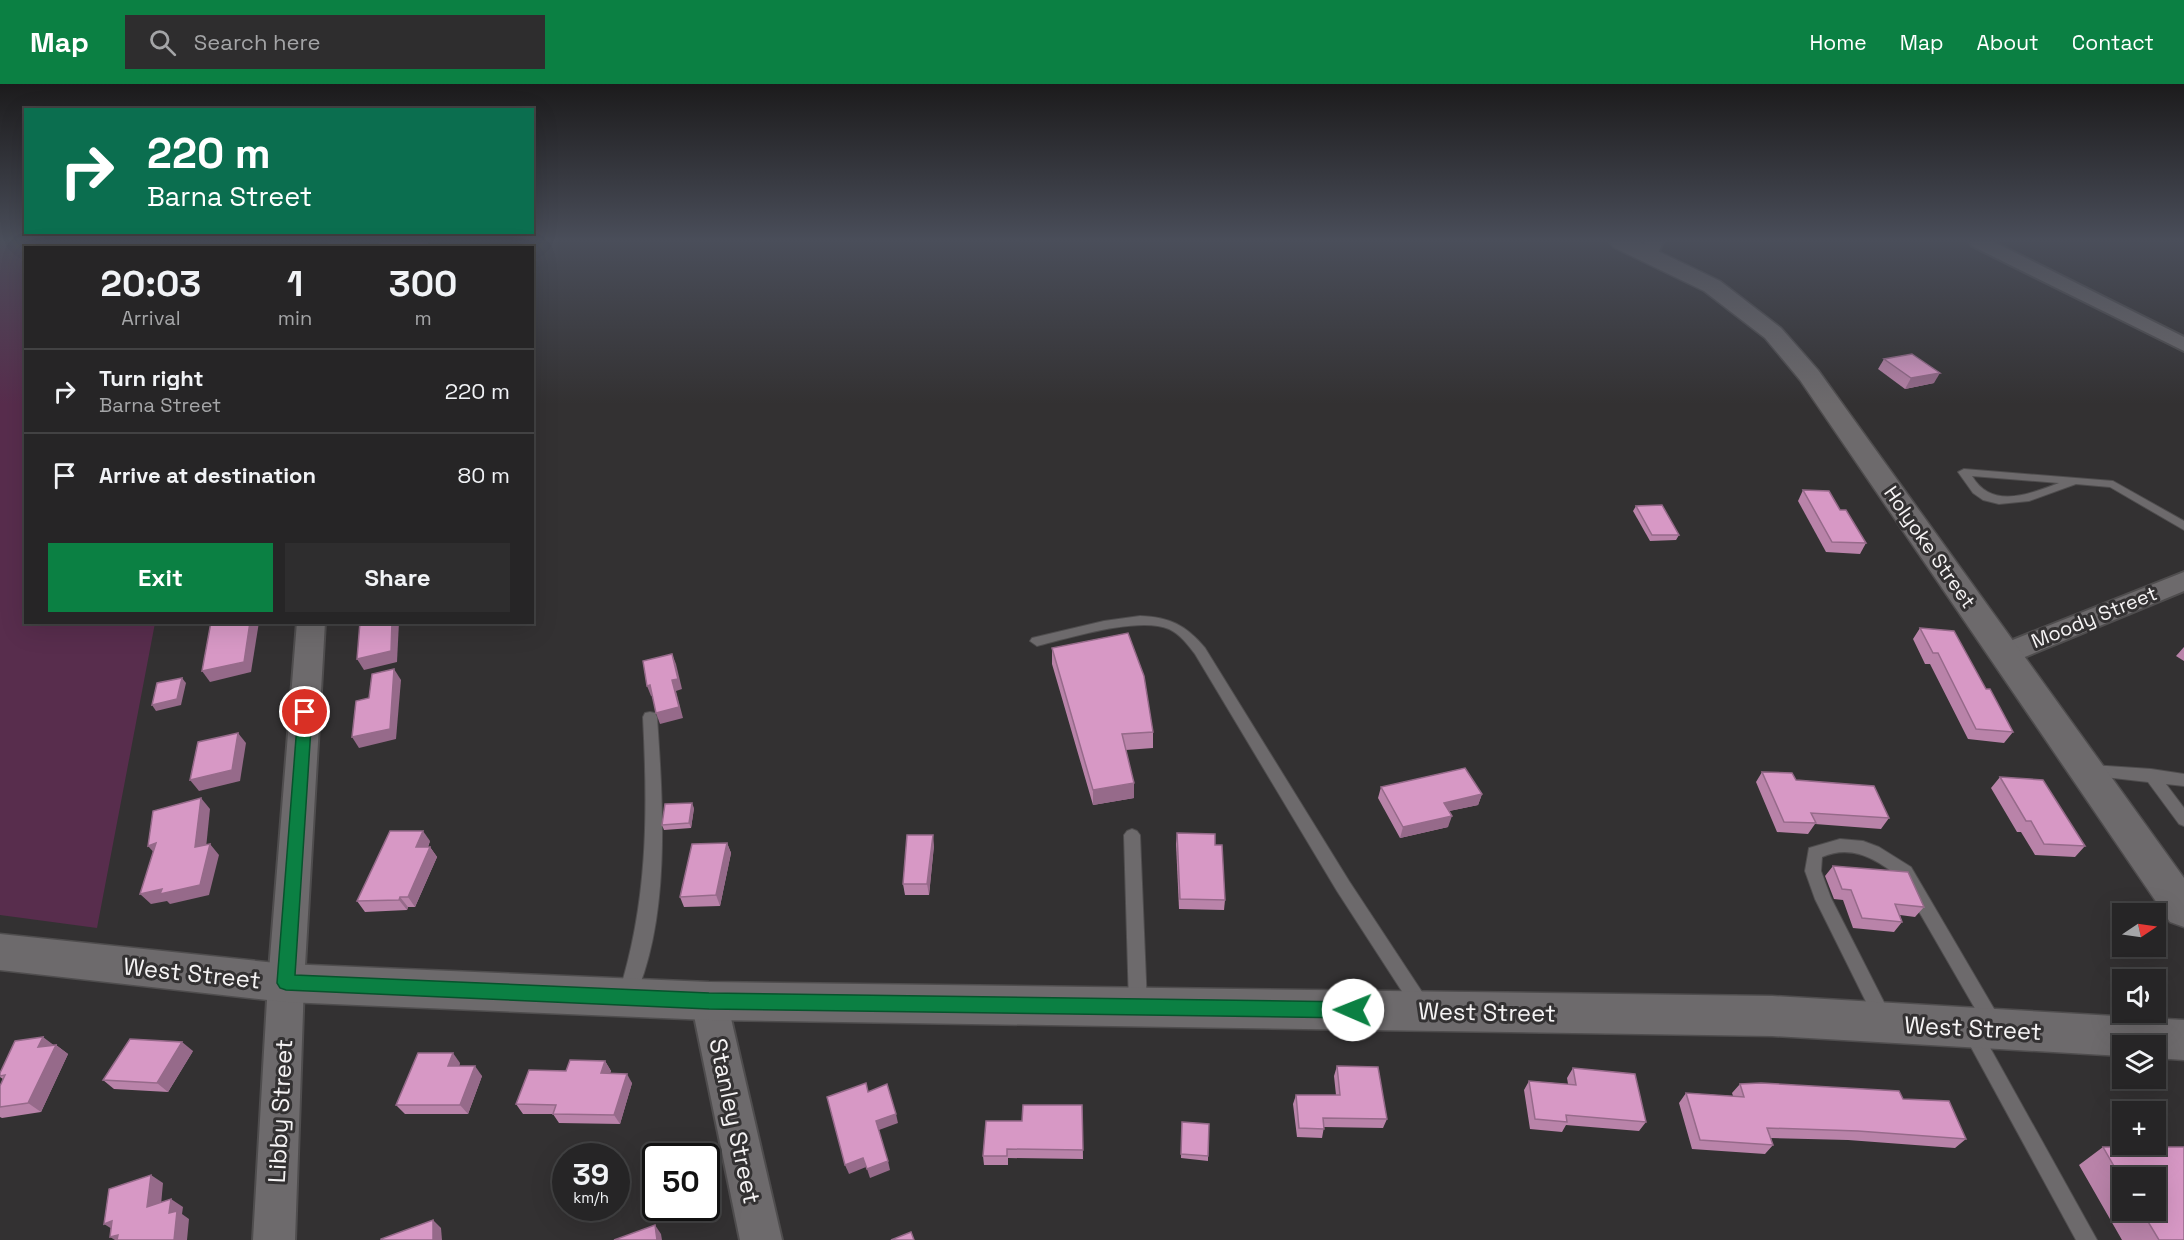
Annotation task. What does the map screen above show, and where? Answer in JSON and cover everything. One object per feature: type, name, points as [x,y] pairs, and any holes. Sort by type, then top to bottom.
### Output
[{"type":"main road","name":"Holyoke Street","points":[[1725,296],[1773,333],[1809,375],[2087,771],[2166,872],[2184,910]]},
{"type":"main road","name":"West Street","points":[[0,952],[286,983],[709,1001],[1772,1016],[2184,1040]]},
{"type":"street","points":[[2086,296],[2184,345]]},
{"type":"street","name":"Moody Street","points":[[2005,654],[2184,580]]},
{"type":"street","name":"Libby Street","points":[[274,1240],[286,983],[311,624]]},
{"type":"street","name":"Stanley Street","points":[[709,1001],[761,1240]]},
{"type":"lane","points":[[2074,481],[2023,498],[2000,501],[1987,499],[1978,492],[1964,472],[2113,484],[2184,526]]},
{"type":"lane","points":[[1037,641],[1144,620],[1170,624],[1186,634],[1200,651],[1343,886],[1425,1011]]},
{"type":"lane","points":[[627,996],[647,926],[652,887],[655,795],[650,717]]},
{"type":"lane","points":[[2087,771],[2151,775],[2184,780]]},
{"type":"lane","points":[[2151,775],[2184,820]]},
{"type":"lane","points":[[1132,835],[1138,1007]]},
{"type":"lane","points":[[1885,1022],[1823,899],[1813,871],[1815,853],[1827,847],[1855,844],[1883,855],[1905,872],[2087,1240]]},
{"type":"shaded area","points":[[0,296],[24,296],[24,624],[155,624],[97,928],[0,915]]},
{"type":"building","points":[[1912,354],[1940,373],[1911,378],[1884,359]]},
{"type":"building","points":[[1803,490],[1829,491],[1840,510],[1846,510],[1866,543],[1832,542]]},
{"type":"building","points":[[1662,505],[1679,535],[1652,535],[1636,506]]},
{"type":"building","points":[[211,624],[250,624],[244,662],[202,671]]},
{"type":"building","points":[[360,624],[392,624],[391,651],[357,659]]},
{"type":"building","points":[[1920,628],[1954,631],[1986,689],[1990,689],[2013,732],[1976,729],[1938,653],[1933,653]]},
{"type":"building","points":[[1128,633],[1144,676],[1153,732],[1122,734],[1134,783],[1093,790],[1052,648]]},
{"type":"building","points":[[672,654],[678,679],[672,680],[679,707],[656,713],[650,685],[647,686],[643,661]]},
{"type":"building","points":[[394,669],[390,729],[352,737],[356,701],[369,698],[372,674]]},
{"type":"building","points":[[182,678],[177,699],[152,705],[157,683]]},
{"type":"building","points":[[238,733],[232,770],[190,780],[198,742]]},
{"type":"building","points":[[1465,768],[1482,794],[1444,803],[1452,816],[1403,827],[1381,787]]},
{"type":"building","points":[[1762,772],[1792,773],[1796,780],[1874,786],[1889,818],[1811,813],[1816,823],[1784,822]]},
{"type":"building","points":[[2000,777],[2043,780],[2085,846],[2044,844],[2031,821],[2026,821]]},
{"type":"building","points":[[201,798],[195,847],[210,844],[200,885],[160,894],[162,889],[140,894],[156,843],[148,846],[153,811]]},
{"type":"building","points":[[692,803],[689,823],[662,825],[665,804]]},
{"type":"building","points":[[390,831],[423,831],[416,847],[430,847],[408,897],[400,897],[399,900],[357,901]]},
{"type":"building","points":[[1177,833],[1215,834],[1215,845],[1222,845],[1225,900],[1180,899]]},
{"type":"building","points":[[907,835],[933,835],[927,884],[903,884]]},
{"type":"building","points":[[727,843],[716,895],[680,897],[692,844]]},
{"type":"building","points":[[1833,866],[1908,872],[1924,907],[1895,904],[1902,922],[1862,918],[1851,890],[1842,889]]},
{"type":"building","points":[[43,1037],[38,1047],[56,1045],[28,1103],[0,1107],[0,1086],[5,1075],[0,1076],[0,1073],[15,1041]]},
{"type":"building","points":[[130,1039],[182,1042],[157,1083],[103,1080]]},
{"type":"building","points":[[418,1053],[453,1053],[448,1066],[475,1066],[460,1105],[396,1105]]},
{"type":"building","points":[[570,1060],[605,1061],[601,1073],[627,1074],[614,1115],[553,1114],[556,1105],[516,1104],[529,1070],[566,1071]]},
{"type":"building","points":[[1337,1066],[1378,1067],[1387,1119],[1323,1118],[1324,1129],[1299,1128],[1296,1095],[1340,1095]]},
{"type":"building","points":[[1573,1068],[1635,1074],[1646,1122],[1566,1115],[1567,1122],[1535,1119],[1529,1081],[1576,1085]]},
{"type":"building","points":[[866,1083],[868,1092],[887,1084],[896,1114],[876,1121],[888,1161],[867,1169],[863,1158],[845,1165],[827,1097]]},
{"type":"building","points":[[1761,1083],[1899,1091],[1903,1099],[1949,1101],[1966,1139],[1858,1131],[1767,1128],[1773,1145],[1700,1140],[1686,1093],[1744,1097],[1740,1084]]},
{"type":"building","points":[[1023,1105],[1082,1105],[1083,1150],[1007,1149],[1007,1156],[983,1156],[986,1121],[1022,1121]]},
{"type":"building","points":[[1182,1122],[1209,1124],[1208,1156],[1181,1154]]},
{"type":"building","points":[[2103,1147],[2112,1147],[2112,1155],[2166,1155],[2166,1147],[2184,1147],[2184,1240],[2159,1240],[2148,1221],[2166,1221],[2166,1167],[2115,1167]]},
{"type":"building","points":[[151,1175],[147,1207],[171,1199],[169,1213],[177,1211],[174,1240],[117,1240],[118,1235],[110,1237],[112,1221],[104,1224],[109,1189]]},
{"type":"building","points":[[433,1220],[433,1240],[381,1240],[381,1239]]},
{"type":"building","points":[[655,1225],[657,1240],[614,1240]]},
{"type":"building","points":[[911,1232],[914,1240],[891,1240]]},
{"type":"route","points":[[305,712],[286,983],[709,1001],[1353,1010]]}]
